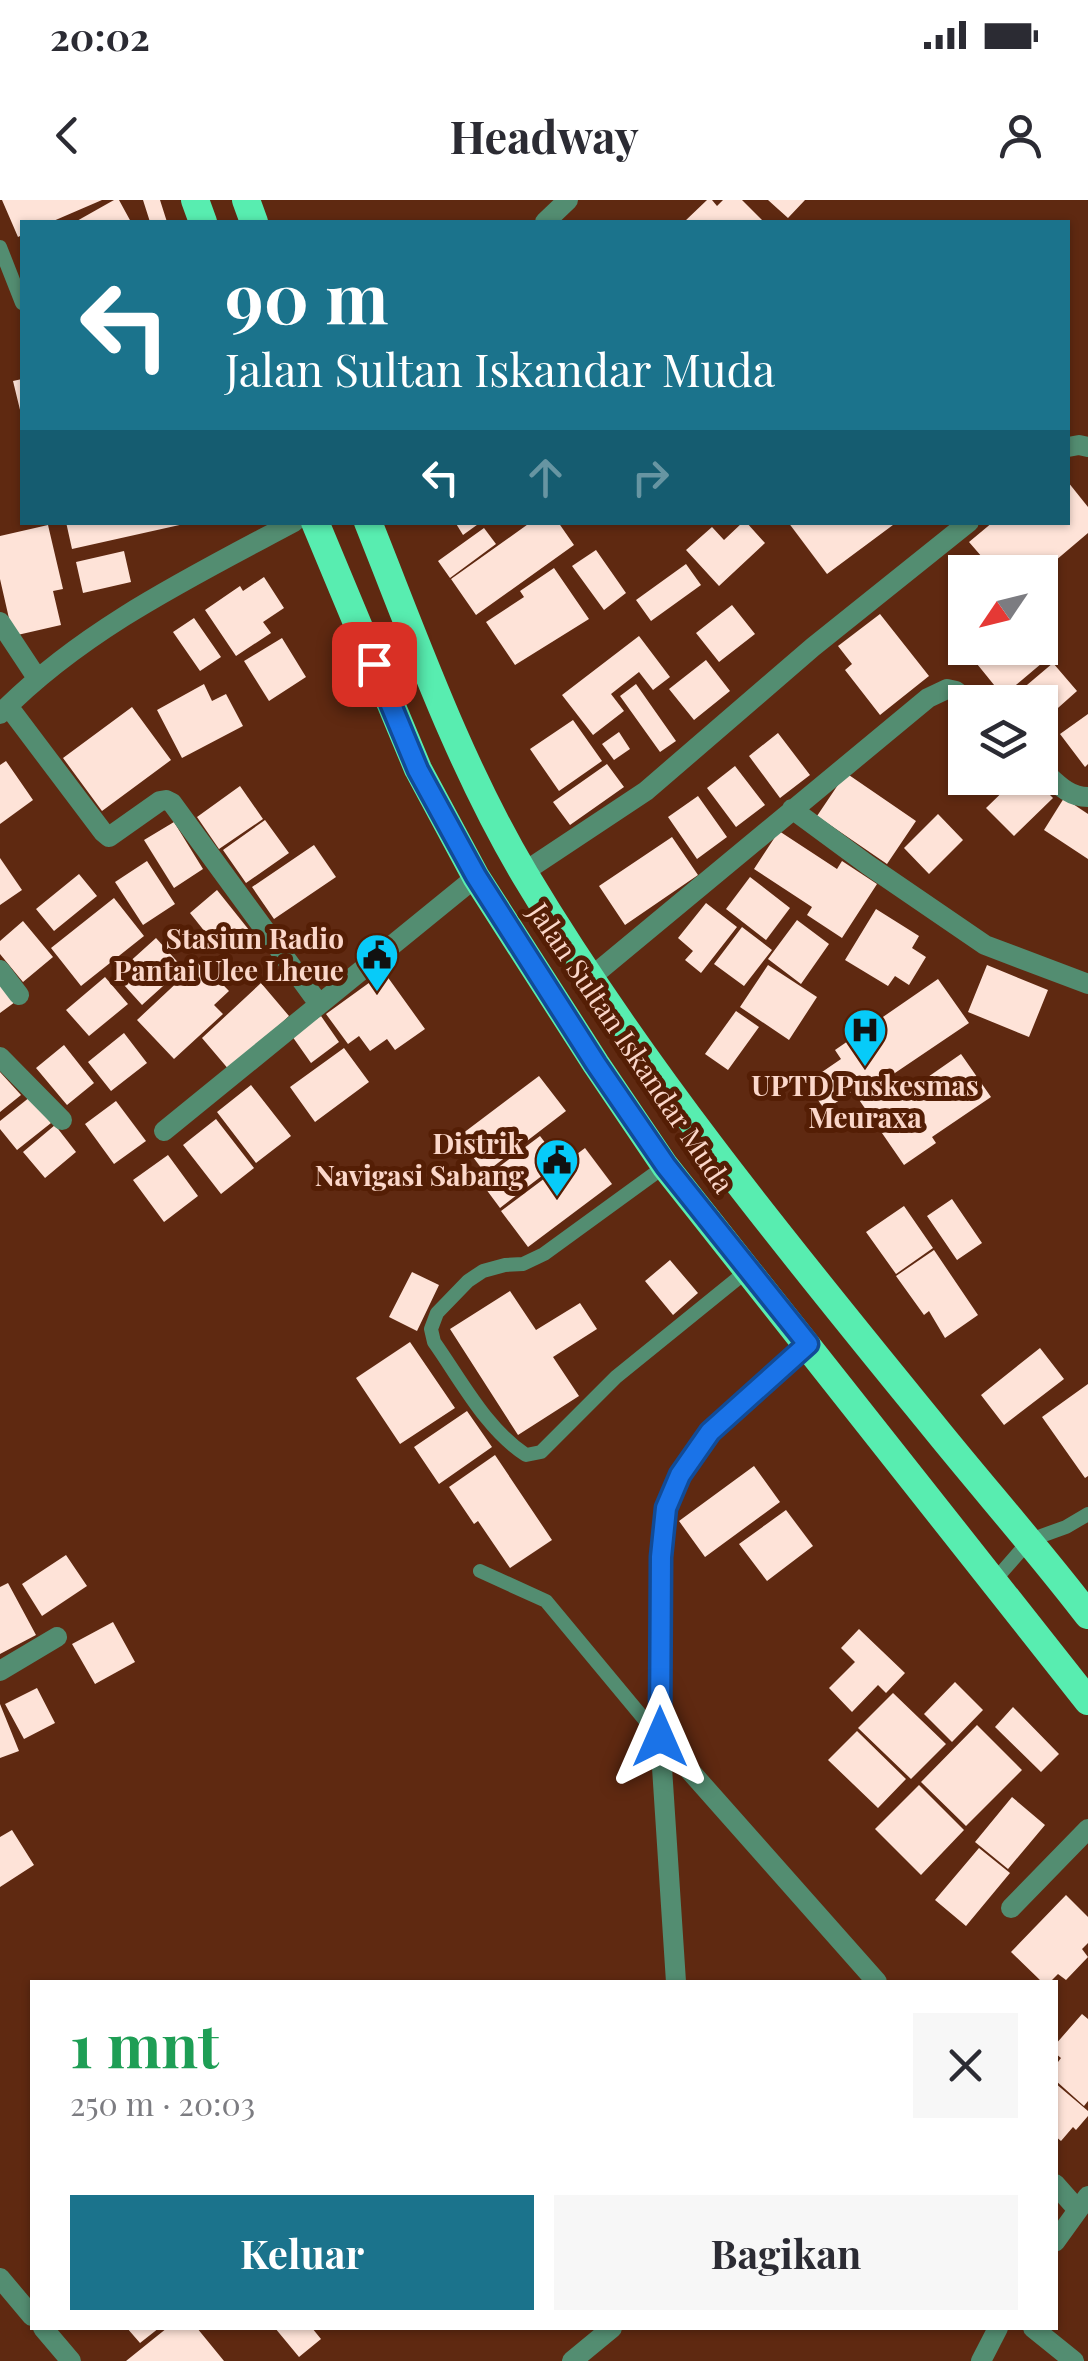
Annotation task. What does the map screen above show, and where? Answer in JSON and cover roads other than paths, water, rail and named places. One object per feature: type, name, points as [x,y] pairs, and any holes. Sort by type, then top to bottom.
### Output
[{"type":"highway","name":"Jalan Sultan Iskandar Muda","points":[[316,525],[418,770],[476,876],[596,1064],[666,1166],[1088,1700]]},
{"type":"highway","name":"Jalan Sultan Iskandar Muda","points":[[369,525],[459,750],[524,872],[590,978],[700,1134],[1088,1615]]},
{"type":"street","points":[[547,220],[568,200]]},
{"type":"street","points":[[288,525],[156,596],[37,678],[4,710],[109,837],[160,801],[172,803],[320,1004]]},
{"type":"street","points":[[524,872],[646,791],[813,647],[965,525]]},
{"type":"street","points":[[0,622],[37,678]]},
{"type":"street","points":[[590,978],[936,692],[948,690]]},
{"type":"street","points":[[1058,784],[1077,798],[1088,798]]},
{"type":"street","points":[[792,809],[984,946],[1088,984]]},
{"type":"street","points":[[164,1131],[476,876]]},
{"type":"street","points":[[0,970],[19,995]]},
{"type":"street","points":[[0,1057],[62,1120]]},
{"type":"street","points":[[676,1980],[660,1737],[661,1557],[666,1508],[680,1475],[710,1432],[808,1344]]},
{"type":"street","points":[[0,1670],[57,1637]]},
{"type":"street","points":[[660,1737],[875,1980]]},
{"type":"street","points":[[1011,1908],[1088,1830]]},
{"type":"street","points":[[1058,2186],[1083,2203],[1058,2238]]},
{"type":"street","points":[[0,2278],[30,2314]]},
{"type":"street","points":[[44,2330],[71,2361]]},
{"type":"street","points":[[572,2361],[610,2330]]},
{"type":"street","points":[[981,2361],[997,2330]]},
{"type":"street","points":[[1035,2330],[1074,2361]]},
{"type":"lane","points":[[0,247],[20,298]]},
{"type":"lane","points":[[666,1166],[544,1254],[523,1264],[483,1271],[436,1313],[431,1329],[434,1342],[494,1426],[526,1456],[541,1452],[616,1377],[748,1270]]},
{"type":"lane","points":[[994,1581],[1030,1540],[1088,1514]]},
{"type":"lane","points":[[480,1571],[546,1601],[660,1737]]},
{"type":"place","name":"Stasiun Radio Pantai Ulee Lheue","points":[[377,993]]},
{"type":"place","name":"UPTD Puskesmas Meuraxa","points":[[865,1068]]},
{"type":"place","name":"Distrik Navigasi Sabang","points":[[557,1198]]}]
